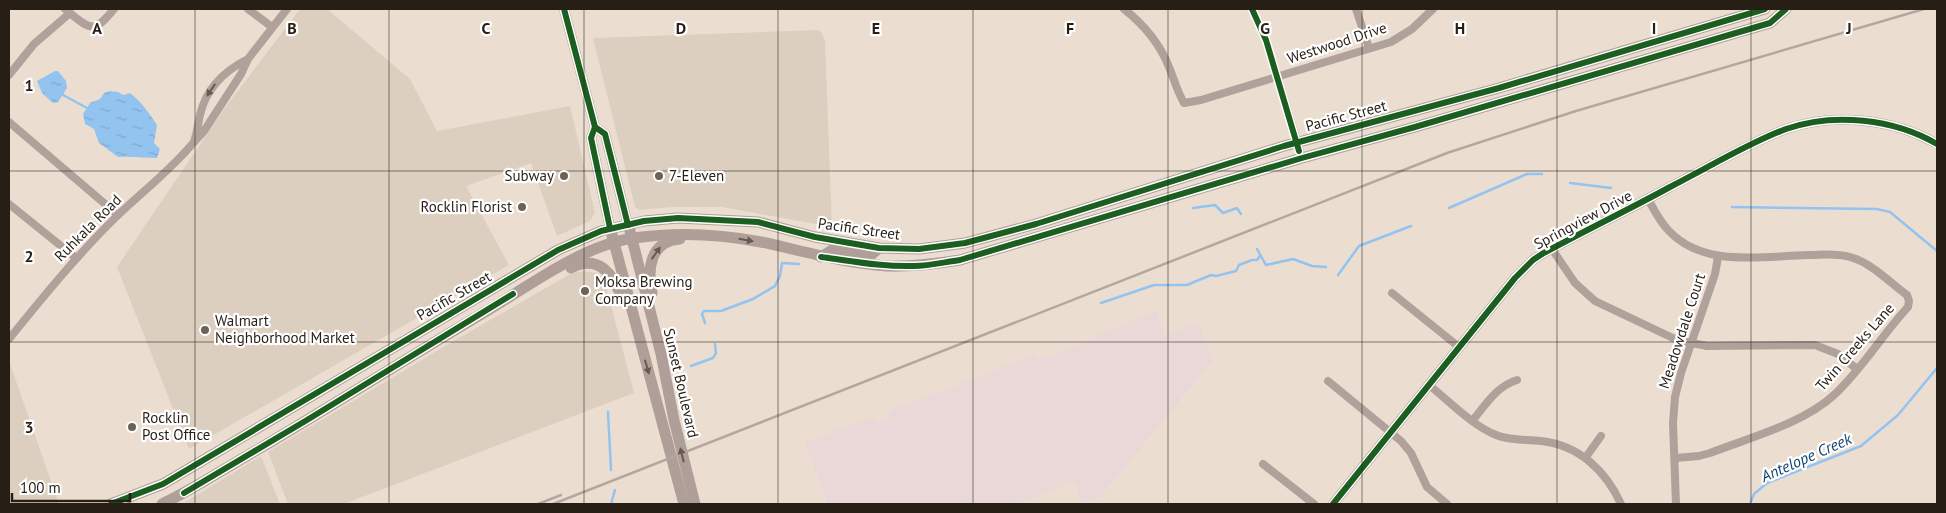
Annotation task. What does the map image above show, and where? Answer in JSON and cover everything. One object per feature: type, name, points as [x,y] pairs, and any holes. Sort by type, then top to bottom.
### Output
[{"type":"main road","name":"Pacific Street","points":[[111,504],[163,484],[558,250],[610,228],[678,218],[758,222],[814,237],[879,248],[919,249],[943,246],[1036,224],[1296,143],[1691,30],[1766,9],[1786,9]]},
{"type":"main road","name":"Pacific Street","points":[[162,504],[307,420],[527,286],[573,260],[614,243],[631,238],[662,234],[697,234],[722,236],[821,256],[885,266],[915,266],[945,262],[995,250],[1302,158],[1415,127],[1770,23],[1786,9]]},
{"type":"main road","points":[[1659,55],[1661,49],[1686,41],[1691,30],[1700,36],[1716,32],[1725,36]]},
{"type":"main road","points":[[1570,66],[1576,72],[1597,69],[1605,71]]},
{"type":"main road","points":[[1415,127],[1419,118],[1441,111],[1447,101],[1453,107],[1470,104],[1480,108]]},
{"type":"main road","points":[[1036,224],[1040,236]]},
{"type":"main road","name":"Sunset Boulevard","points":[[628,225],[661,354],[669,422]]},
{"type":"main road","name":"Sunset Boulevard","points":[[610,228],[634,320],[669,422],[686,496],[695,504]]},
{"type":"main road","points":[[651,317],[653,299],[650,282],[651,259],[664,243],[697,234]]},
{"type":"main road","points":[[943,246],[945,262]]},
{"type":"main road","points":[[821,256],[834,249],[870,256],[879,248]]},
{"type":"main road","points":[[527,286],[540,285],[583,263],[595,264],[608,272],[614,280],[624,307],[634,320]]},
{"type":"main road","points":[[392,367],[398,355],[430,335],[436,322]]},
{"type":"street","points":[[9,75],[34,44],[68,11],[83,24],[93,26],[102,23],[114,9]]},
{"type":"street","points":[[248,9],[272,27]]},
{"type":"street","name":"Ruhkala Road","points":[[9,339],[76,258],[118,215],[177,162],[204,131],[241,74],[248,59],[287,9]]},
{"type":"street","name":"Sunset Boulevard","points":[[564,9],[595,127],[590,138],[610,228]]},
{"type":"street","name":"Westwood Drive","points":[[1124,9],[1147,31],[1160,48],[1169,65],[1176,90],[1184,103],[1201,100],[1391,42],[1412,29],[1433,9]]},
{"type":"street","points":[[1252,9],[1266,40],[1302,158]]},
{"type":"street","points":[[1356,9],[1369,48]]},
{"type":"street","name":"Ruhkala Road","points":[[194,142],[210,89],[229,70],[248,59]]},
{"type":"street","name":"Springview Drive","points":[[1333,504],[1459,347],[1519,274],[1533,260],[1773,134],[1788,129],[1816,122],[1848,120],[1889,125],[1918,134],[1937,144]]},
{"type":"street","points":[[9,122],[118,215]]},
{"type":"street","name":"Sunset Boulevard","points":[[595,127],[605,134],[628,225]]},
{"type":"street","name":"Twin Creeks Lane","points":[[1648,199],[1660,220],[1676,238],[1696,250],[1718,257],[1828,255],[1850,257],[1875,270],[1907,295],[1909,301],[1908,307],[1833,395],[1802,416],[1710,453],[1700,456],[1675,458]]},
{"type":"street","points":[[9,204],[76,258]]},
{"type":"street","points":[[1552,249],[1574,283],[1595,300],[1677,340],[1707,346],[1815,345],[1838,354],[1857,368]]},
{"type":"street","name":"Meadowdale Court","points":[[1676,504],[1673,423],[1675,397],[1715,274],[1718,257]]},
{"type":"street","points":[[1392,293],[1459,347]]},
{"type":"street","points":[[1473,420],[1496,391],[1507,383],[1517,380]]},
{"type":"street","points":[[1328,381],[1391,432],[1411,453],[1427,487],[1447,504]]},
{"type":"street","points":[[1429,385],[1489,432],[1506,438],[1554,443],[1586,457],[1607,479],[1621,504]]},
{"type":"street","points":[[1586,457],[1601,436]]},
{"type":"street","points":[[1263,464],[1314,504]]},
{"type":"shaded area","points":[[300,9],[327,9],[410,79],[437,131],[570,106],[595,213],[590,221],[557,236],[531,163],[466,186],[509,265],[189,449],[117,267],[224,109]]},
{"type":"shaded area","points":[[818,30],[822,33],[825,42],[832,227],[722,207],[671,207],[640,210],[635,207],[593,38]]},
{"type":"shaded area","points":[[584,271],[598,273],[604,279],[634,393],[344,504],[288,504],[268,452],[450,343],[572,273]]},
{"type":"shaded area","points":[[1155,310],[1165,336],[1198,322],[1213,360],[1101,496],[1082,503],[1074,482],[1017,504],[828,504],[805,443],[872,417],[879,422],[887,419],[891,410],[1034,355],[1037,360],[1054,355]]},
{"type":"shaded area","points":[[9,361],[59,504],[9,504]]},
{"type":"shaded area","points":[[261,456],[280,504],[182,504]]},
{"type":"water","points":[[58,71],[66,81],[67,88],[58,102],[53,103],[42,93],[37,81]]},
{"type":"water","points":[[110,91],[123,95],[130,93],[151,116],[157,125],[154,143],[160,149],[157,158],[118,157],[99,143],[94,129],[85,124],[83,114],[90,103],[100,99],[104,93]]},
{"type":"waterway","points":[[63,95],[87,108]]},
{"type":"waterway","points":[[1449,208],[1527,174],[1542,174]]},
{"type":"waterway","points":[[1570,183],[1611,188]]},
{"type":"waterway","points":[[1193,208],[1215,205],[1223,213],[1237,208],[1241,214]]},
{"type":"waterway","points":[[1732,207],[1877,209],[1890,212],[1937,251]]},
{"type":"waterway","points":[[1338,275],[1359,246],[1411,226]]},
{"type":"waterway","points":[[1257,249],[1266,265],[1293,259],[1312,266],[1326,267]]},
{"type":"waterway","points":[[1101,303],[1154,285],[1187,285],[1211,275],[1216,276],[1236,271],[1239,265],[1257,260],[1260,256]]},
{"type":"waterway","points":[[705,323],[702,314],[704,311],[721,311],[753,299],[775,286],[780,276],[782,263],[799,264]]},
{"type":"waterway","points":[[691,366],[713,358],[716,353],[715,344]]},
{"type":"waterway","name":"Antelope Creek","points":[[1750,504],[1754,494],[1767,483],[1861,446],[1898,415],[1937,368]]},
{"type":"waterway","points":[[608,412],[611,470]]},
{"type":"waterway","points":[[611,504],[615,490]]},
{"type":"railway","points":[[553,504],[1447,153],[1576,111],[1924,9]]},
{"type":"railway","points":[[538,504],[561,495]]},
{"type":"cycle path","points":[[564,9],[595,127],[591,138],[610,228]]},
{"type":"cycle path","points":[[1252,9],[1266,40],[1299,151]]},
{"type":"cycle path","points":[[111,504],[163,484],[558,250],[601,231],[644,221],[678,218],[758,222],[815,237],[879,248],[919,249],[965,243],[1036,224],[1284,146],[1499,88],[1765,9]]},
{"type":"cycle path","points":[[821,257],[890,266],[925,265],[960,260],[1302,158],[1415,127],[1770,23],[1786,9]]},
{"type":"cycle path","points":[[1333,504],[1515,278],[1542,254],[1742,149],[1786,129],[1824,121],[1863,121],[1902,129],[1920,135],[1937,144]]},
{"type":"cycle path","points":[[595,127],[605,134],[628,225]]},
{"type":"cycle path","points":[[184,493],[513,294]]},
{"type":"place","name":"Subway","points":[[564,176]]},
{"type":"place","name":"7-Eleven","points":[[659,176]]},
{"type":"place","name":"Rocklin Florist","points":[[522,207]]},
{"type":"place","name":"Moksa Brewing Company","points":[[585,291]]},
{"type":"place","name":"Walmart Neighborhood Market","points":[[205,330]]},
{"type":"place","name":"Rocklin Post Office","points":[[132,427]]}]
